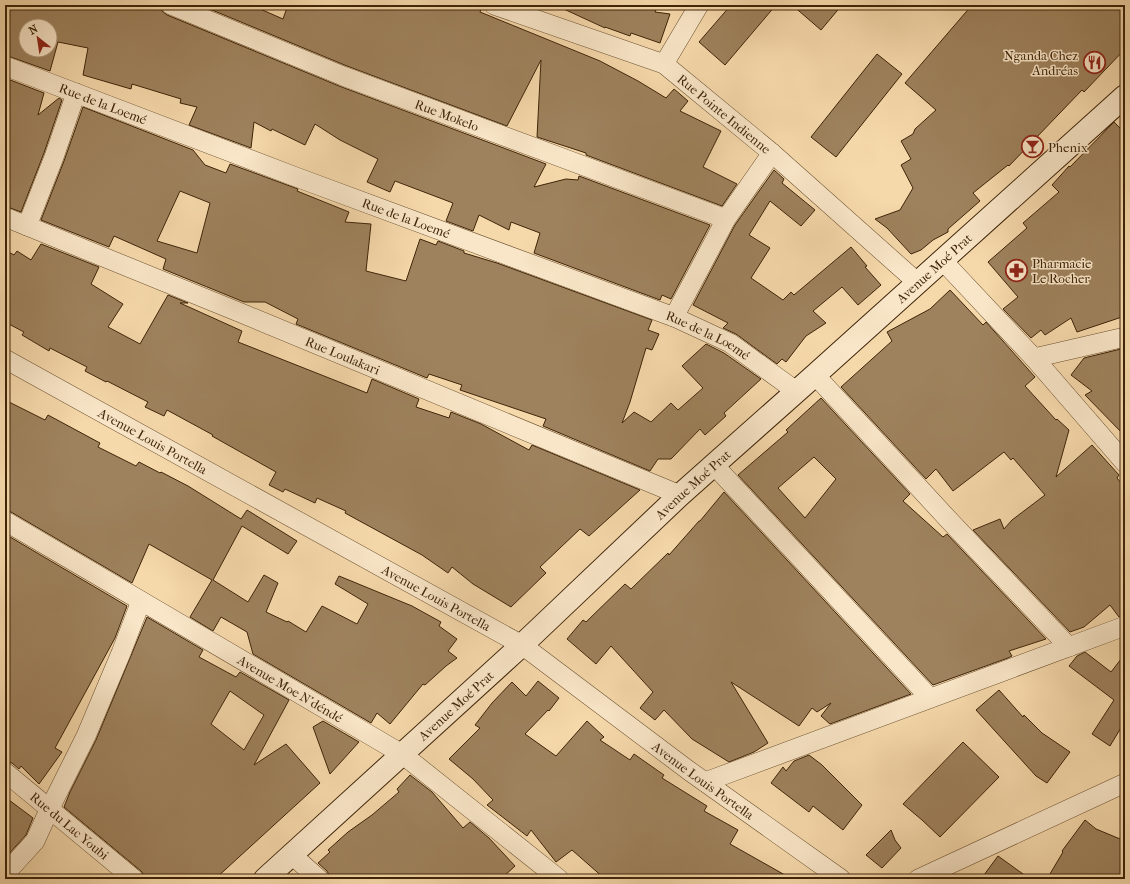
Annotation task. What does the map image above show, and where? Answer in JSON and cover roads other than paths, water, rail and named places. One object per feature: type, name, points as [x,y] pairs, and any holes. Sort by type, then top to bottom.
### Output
[{"type":"street","name":"Rue Mokelo","points":[[171,5],[343,76],[726,219]]},
{"type":"street","name":"Rue Pointe Indienne","points":[[494,5],[664,64],[772,153],[918,283]]},
{"type":"street","points":[[664,64],[698,5]]},
{"type":"street","name":"Rue de la Loemé","points":[[5,66],[296,177],[674,317],[730,343],[796,391]]},
{"type":"street","points":[[28,226],[76,93]]},
{"type":"street","name":"Avenue Moé Prat","points":[[265,879],[522,645],[680,495],[943,261],[1125,96]]},
{"type":"street","points":[[674,317],[726,219],[772,153]]},
{"type":"street","name":"Rue Loulakari","points":[[5,217],[680,495]]},
{"type":"street","points":[[943,261],[1034,358],[1125,463]]},
{"type":"street","points":[[1034,358],[1125,337]]},
{"type":"street","name":"Avenue Louis Portella","points":[[5,359],[522,645],[705,782],[841,879]]},
{"type":"street","points":[[815,375],[1069,647]]},
{"type":"street","points":[[714,465],[930,698]]},
{"type":"street","name":"Avenue Moe N'déndé","points":[[5,521],[402,754],[559,879]]},
{"type":"street","points":[[5,874],[35,841],[86,736],[121,653],[141,600]]},
{"type":"street","points":[[705,782],[1125,626]]},
{"type":"street","name":"Rue du Lac Youbi","points":[[5,772],[134,879]]},
{"type":"street","points":[[918,879],[1125,783]]},
{"type":"street","points":[[292,855],[319,879]]},
{"type":"place","name":"Nganda Chez Andréas","points":[[1094,62]]},
{"type":"place","name":"Phenix","points":[[1033,147]]},
{"type":"place","name":"Pharmacie Le Rocher","points":[[1016,270]]}]
